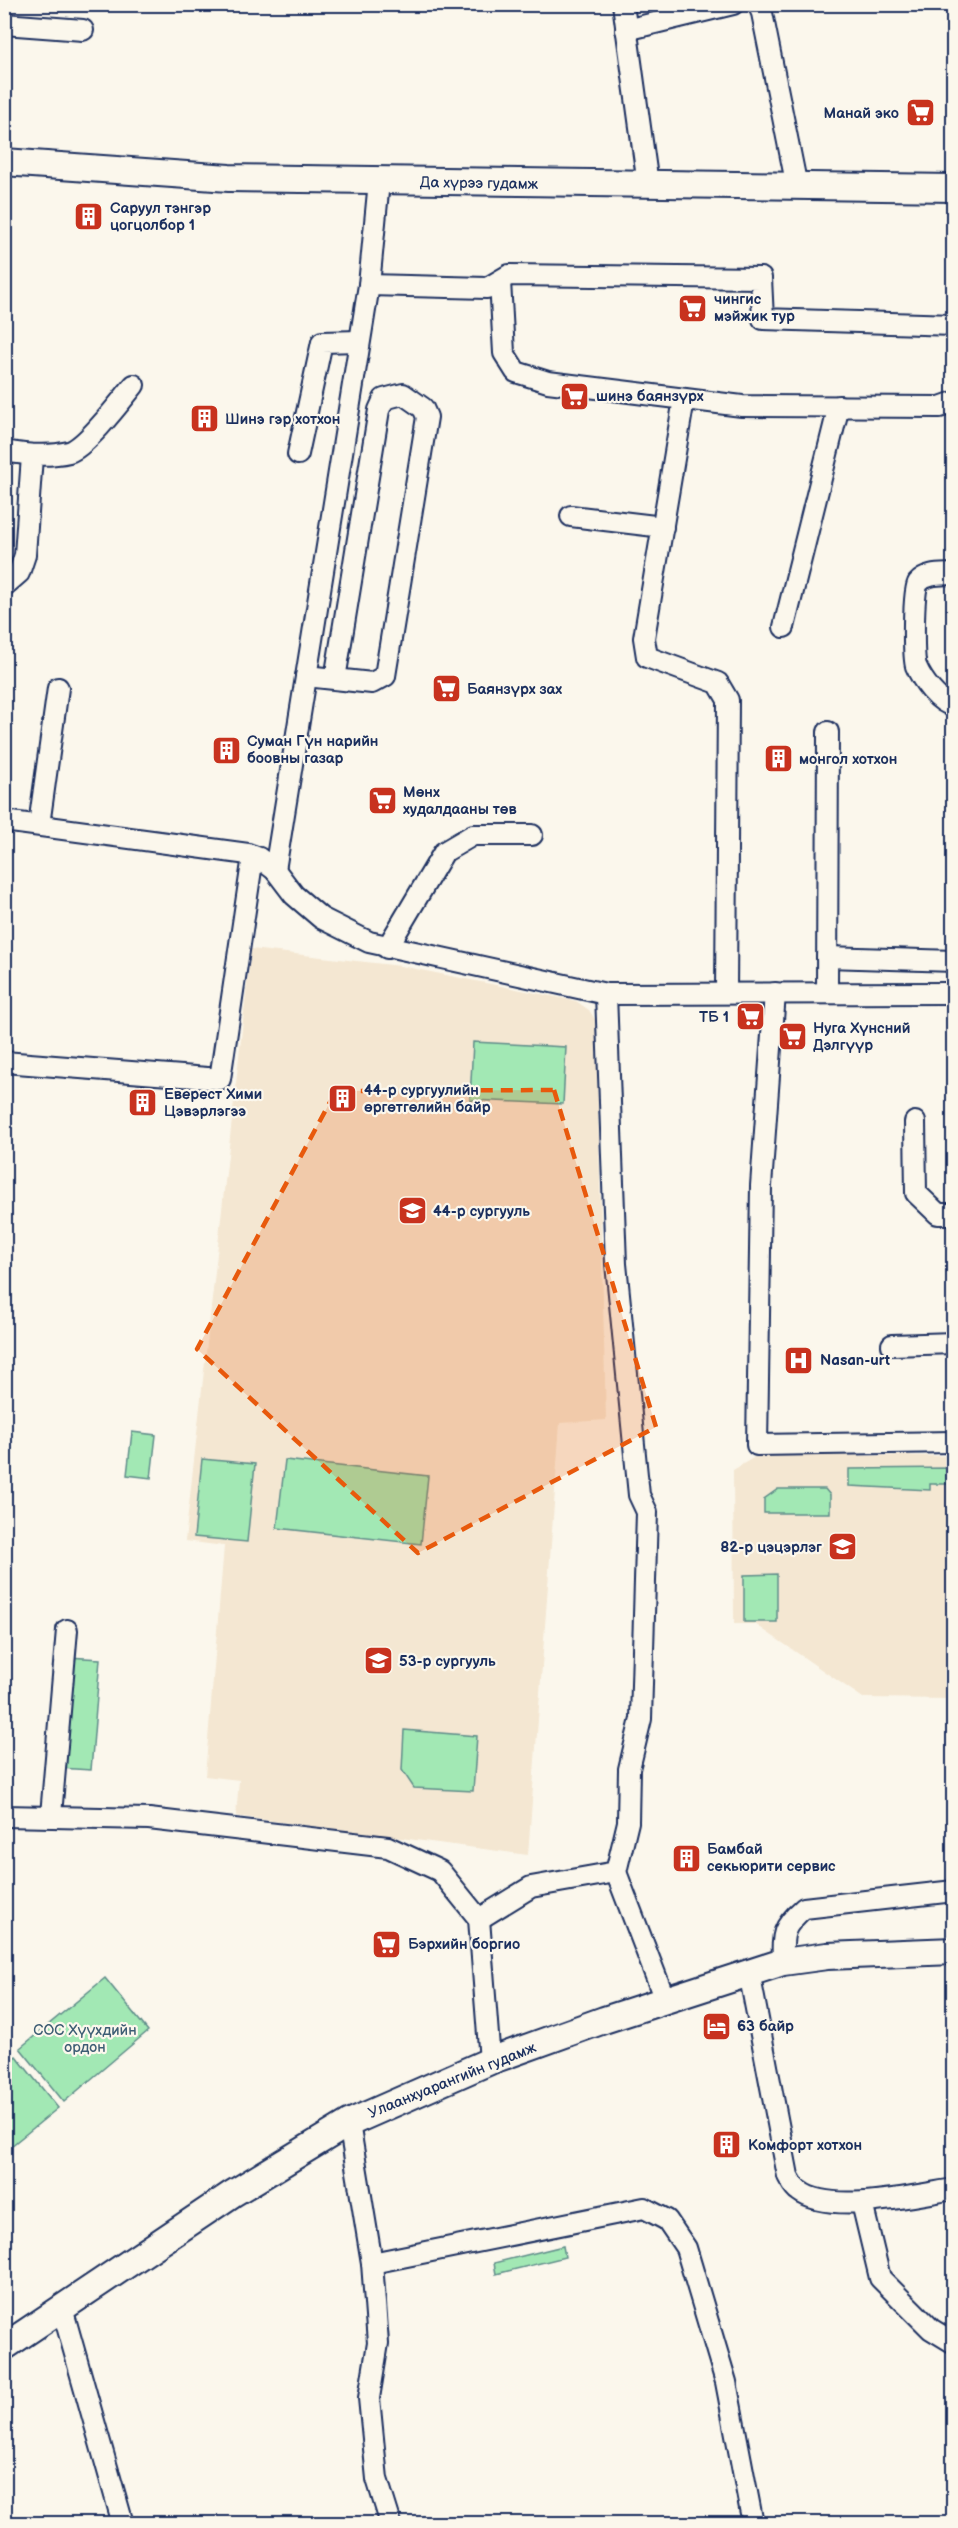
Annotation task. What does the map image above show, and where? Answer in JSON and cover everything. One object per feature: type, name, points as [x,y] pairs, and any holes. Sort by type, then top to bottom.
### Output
[{"type":"main road","name":"Да хүрээ гудамж","points":[[4,162],[229,178],[954,188]]},
{"type":"main road","name":"Улаанхуарангийн гудамж","points":[[4,2347],[232,2194],[349,2123],[490,2061],[783,1962],[827,1956],[954,1951]]},
{"type":"street","points":[[623,4],[648,185]]},
{"type":"street","points":[[626,30],[733,4]]},
{"type":"street","points":[[758,4],[762,13],[797,187]]},
{"type":"street","points":[[4,24],[83,30]]},
{"type":"street","points":[[275,870],[369,285],[379,181]]},
{"type":"street","points":[[369,285],[487,288],[509,275],[761,278],[764,319],[954,325]]},
{"type":"street","points":[[500,281],[504,353],[516,372],[548,382],[742,406],[940,407],[954,402]]},
{"type":"street","points":[[298,454],[322,342],[359,341]]},
{"type":"street","points":[[4,451],[32,456],[72,451],[109,417],[134,386]]},
{"type":"street","points":[[306,676],[372,683],[385,676],[427,417],[423,408],[403,394],[384,399],[379,410],[335,679]]},
{"type":"street","points":[[684,399],[644,638],[647,657],[718,683],[728,700],[726,993]]},
{"type":"street","points":[[784,627],[839,406]]},
{"type":"street","points":[[4,586],[19,573],[25,555],[32,456]]},
{"type":"street","points":[[571,516],[663,526]]},
{"type":"street","points":[[954,574],[928,576],[920,581],[915,592],[915,663],[931,689],[948,705],[954,706]]},
{"type":"street","points":[[39,825],[58,688]]},
{"type":"street","points":[[827,993],[828,732]]},
{"type":"street","points":[[4,821],[254,856],[275,870],[294,895],[321,918],[353,935],[387,948],[606,994],[954,993]]},
{"type":"street","points":[[387,948],[444,852],[473,835],[532,835]]},
{"type":"street","points":[[4,1062],[220,1079],[254,856]]},
{"type":"street","points":[[827,957],[954,961]]},
{"type":"street","points":[[775,993],[761,1186],[757,1445],[954,1442]]},
{"type":"street","points":[[606,994],[616,1264],[639,1495],[647,1512],[641,1719],[629,1769],[628,1822],[616,1872],[665,2000]]},
{"type":"street","points":[[915,1122],[916,1193],[938,1214],[954,1214]]},
{"type":"street","points":[[892,1345],[954,1343]]},
{"type":"street","points":[[51,1815],[67,1630]]},
{"type":"street","points":[[4,1816],[51,1815],[149,1819],[388,1847],[440,1871],[479,1919],[490,2061]]},
{"type":"street","points":[[479,1919],[531,1887],[616,1872]]},
{"type":"street","points":[[783,1962],[782,1935],[789,1921],[804,1908],[954,1891]]},
{"type":"street","points":[[749,1972],[789,2176],[797,2191],[811,2198],[862,2203],[954,2189]]},
{"type":"street","points":[[349,2123],[372,2263],[378,2343],[369,2398],[376,2479],[391,2523]]},
{"type":"street","points":[[862,2203],[880,2278],[931,2329],[954,2343]]},
{"type":"street","points":[[372,2263],[644,2208],[667,2220],[686,2248],[726,2382],[753,2523]]},
{"type":"street","points":[[62,2308],[123,2523]]},
{"type":"highlighted area","points":[[554,1090],[656,1427],[418,1553],[197,1349],[336,1091]]},
{"type":"shaded area","points":[[251,949],[401,966],[576,1001],[589,1010],[596,1021],[606,1420],[560,1423],[528,1855],[236,1816],[239,1780],[205,1776],[224,1546],[185,1541]]},
{"type":"shaded area","name":"82-р цэцэрлэг","points":[[758,1455],[953,1456],[953,1699],[863,1698],[755,1624],[734,1624],[733,1470]]},
{"type":"green space","points":[[473,1042],[566,1047],[563,1104],[470,1100]]},
{"type":"green space","points":[[132,1432],[156,1435],[151,1478],[127,1475]]},
{"type":"green space","points":[[202,1459],[255,1464],[247,1542],[194,1537]]},
{"type":"green space","points":[[285,1460],[428,1476],[421,1544],[277,1528]]},
{"type":"green space","points":[[953,1468],[953,1484],[930,1484],[930,1490],[849,1486],[849,1469]]},
{"type":"green space","points":[[778,1489],[825,1489],[830,1495],[830,1513],[764,1513],[764,1499]]},
{"type":"green space","points":[[777,1574],[777,1622],[744,1622],[744,1575]]},
{"type":"green space","points":[[68,1657],[100,1659],[91,1770],[59,1768]]},
{"type":"green space","points":[[404,1730],[477,1736],[473,1791],[414,1788],[402,1770]]},
{"type":"green space","name":"СОС Хүүхдийн ордон","points":[[105,1978],[148,2031],[64,2102],[20,2048]]},
{"type":"green space","name":"СОС Хүүхдийн ордон","points":[[16,2056],[58,2108],[5,2151],[5,2065]]},
{"type":"green space","points":[[563,2246],[565,2257],[496,2274],[494,2263]]},
{"type":"place","name":"Манай эко","points":[[920,113]]},
{"type":"place","name":"Саруул тэнгэр цогцолбор 1","points":[[89,217]]},
{"type":"place","name":"чингис мэйжик тур","points":[[693,308]]},
{"type":"place","name":"шинэ баянзүрх","points":[[575,396]]},
{"type":"place","name":"Шинэ гэр хотхон","points":[[204,419]]},
{"type":"place","name":"Баянзүрх зах","points":[[446,689]]},
{"type":"place","name":"Суман Гүн нарийн боовны газар","points":[[226,750]]},
{"type":"place","name":"монгол хотхон","points":[[778,759]]},
{"type":"place","name":"Мөнх худалдааны төв","points":[[382,801]]},
{"type":"place","name":"ТБ 1","points":[[750,1017]]},
{"type":"place","name":"Нуга Хүнсний Дэлгүүр","points":[[792,1037]]},
{"type":"place","name":"44-р сургуулийн өргөтгөлийн байр","points":[[343,1099]]},
{"type":"place","name":"Еверест Хими Цэвэрлэгээ","points":[[143,1103]]},
{"type":"place","name":"44-р сургууль","points":[[412,1211]]},
{"type":"place","name":"Nasan-urt","points":[[799,1360]]},
{"type":"place","name":"82-р цэцэрлэг","points":[[843,1547]]},
{"type":"place","name":"53-р сургууль","points":[[378,1661]]},
{"type":"place","name":"Бамбай секьюрити сервис","points":[[686,1858]]},
{"type":"place","name":"Бэрхийн боргио","points":[[387,1944]]},
{"type":"place","name":"63 байр","points":[[716,2026]]},
{"type":"place","name":"Комфорт хотхон","points":[[727,2145]]}]
